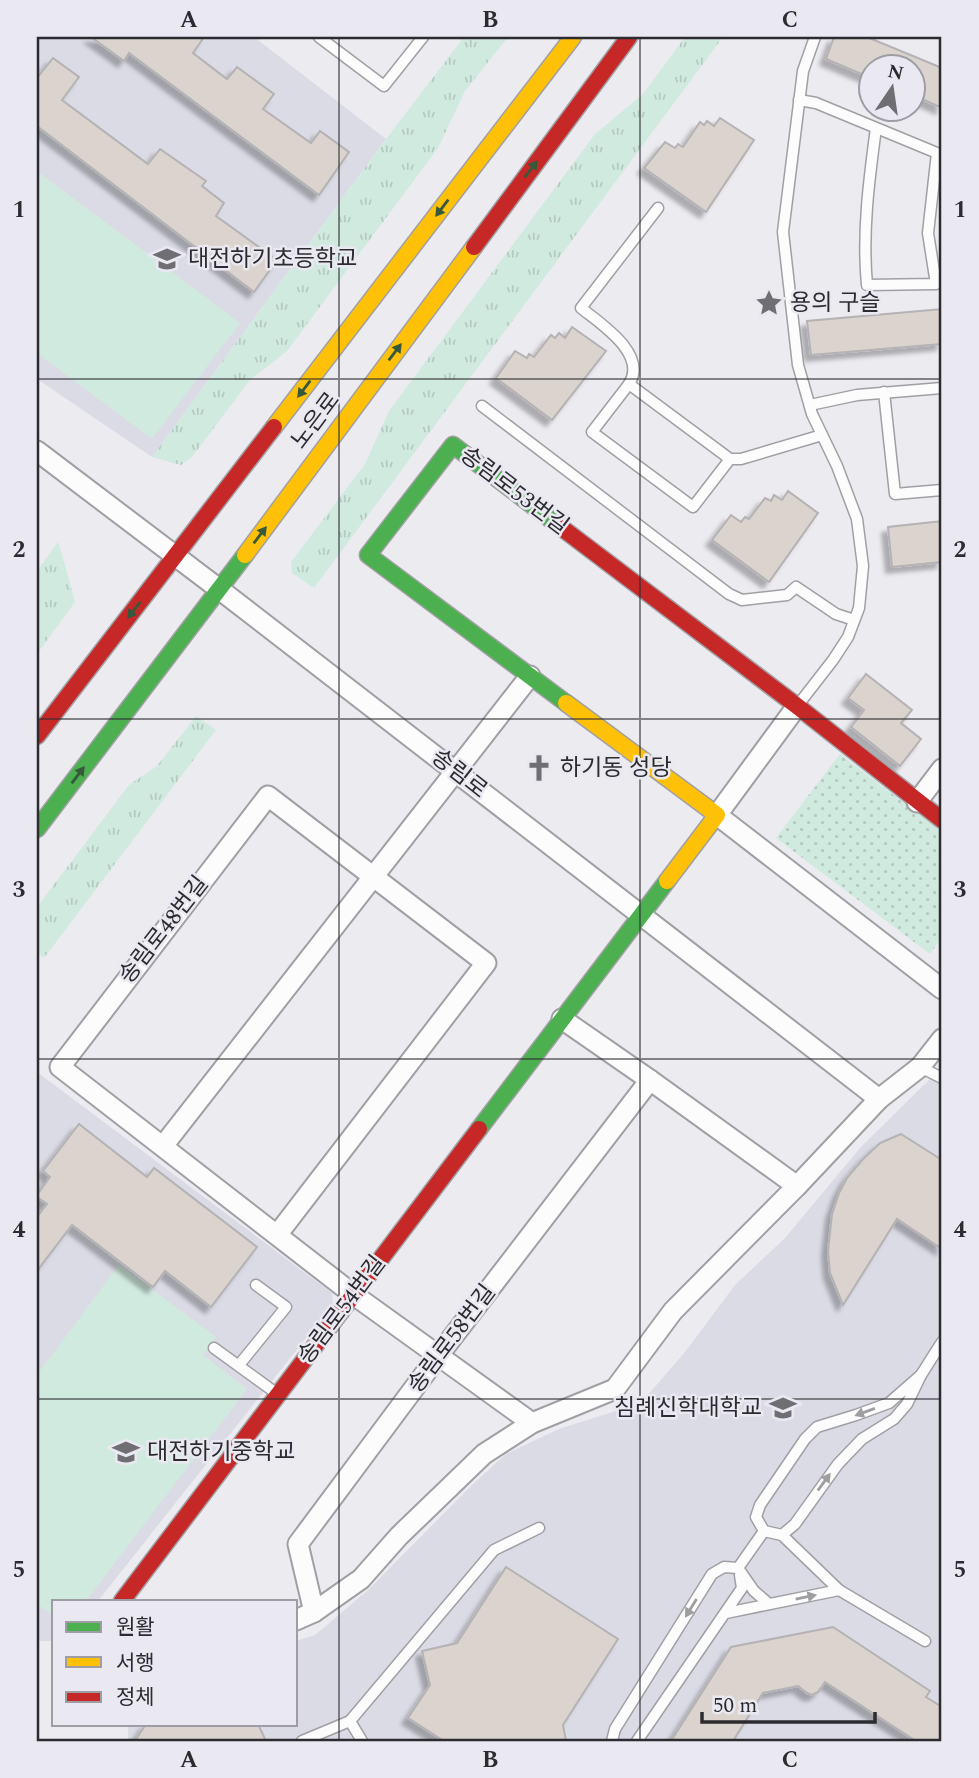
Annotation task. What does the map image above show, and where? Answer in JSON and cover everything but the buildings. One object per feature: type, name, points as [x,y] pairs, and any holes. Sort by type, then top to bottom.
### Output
[{"type":"street","name":"노은로","points":[[37,736],[573,37]]},
{"type":"street","name":"노은로","points":[[37,829],[629,37]]},
{"type":"street","name":"송림로53번길","points":[[942,820],[797,706],[453,445],[368,555],[717,815],[942,989]]},
{"type":"street","name":"송림로","points":[[37,451],[880,1099]]},
{"type":"street","points":[[163,1146],[530,676]]},
{"type":"street","points":[[641,915],[797,706]]},
{"type":"street","points":[[917,802],[942,769]]},
{"type":"street","name":"송림로48번길","points":[[277,1235],[486,963],[268,796],[60,1067],[354,1296],[532,1423]]},
{"type":"street","name":"송림로54번길","points":[[123,1600],[641,915]]},
{"type":"street","points":[[562,1019],[797,1186]]},
{"type":"street","points":[[305,1616],[361,1579],[399,1536],[484,1454],[532,1423],[615,1389],[673,1311],[880,1099],[920,1067],[942,1040]]},
{"type":"street","name":"송림로58번길","points":[[305,1616],[298,1544],[650,1080]]},
{"type":"lane","points":[[318,37],[384,86],[423,37]]},
{"type":"lane","points":[[797,706],[848,637],[859,608],[863,566],[857,519],[837,466],[812,414],[798,365],[783,232],[803,71],[815,37]]},
{"type":"lane","points":[[799,100],[817,103],[937,153],[928,233],[936,284],[867,285],[864,255],[876,128]]},
{"type":"lane","points":[[658,208],[582,308],[622,342],[632,359],[634,377],[592,432],[693,507],[730,459]]},
{"type":"lane","points":[[629,384],[730,459],[741,459],[822,435]]},
{"type":"lane","points":[[810,405],[857,395],[942,388]]},
{"type":"lane","points":[[884,392],[895,494],[942,490]]},
{"type":"lane","points":[[482,406],[729,594],[741,600],[787,595],[796,587],[836,614],[854,620]]},
{"type":"lane","points":[[920,1067],[942,1078]]},
{"type":"lane","points":[[239,1365],[286,1307],[256,1285]]},
{"type":"lane","points":[[782,1535],[794,1524],[838,1464],[862,1439],[894,1419],[908,1404],[921,1375],[942,1342]]},
{"type":"lane","points":[[215,1348],[279,1395]]},
{"type":"lane","points":[[921,1375],[889,1403],[817,1427],[805,1439],[760,1505],[756,1517],[764,1531],[782,1535],[839,1590],[925,1641]]},
{"type":"lane","points":[[302,1741],[349,1721],[494,1550],[539,1528]]},
{"type":"lane","points":[[738,1569],[764,1531]]},
{"type":"lane","points":[[612,1741],[615,1729],[712,1574],[724,1567],[738,1569],[754,1591],[769,1604]]},
{"type":"lane","points":[[638,1741],[742,1588],[738,1569]]},
{"type":"lane","points":[[726,1613],[839,1590]]},
{"type":"lane","points":[[349,1721],[362,1741]]},
{"type":"shaded area","name":"대전하기초등학교","points":[[37,37],[254,37],[386,139],[152,457],[37,379]]},
{"type":"shaded area","name":"침례신학대학교","points":[[942,1067],[942,1741],[128,1741],[128,1726],[298,1726],[298,1640],[315,1635],[367,1591],[506,1454],[559,1429],[641,1403],[685,1352],[735,1285],[785,1238],[860,1148]]},
{"type":"shaded area","name":"대전하기중학교","points":[[37,1072],[332,1293],[333,1304],[99,1600],[52,1600],[52,1641],[37,1641]]},
{"type":"green space","points":[[464,37],[508,37],[465,91],[438,148],[287,351],[250,380],[192,457],[181,465],[152,457],[386,139]]},
{"type":"green space","points":[[685,37],[723,37],[314,588],[292,573],[291,562],[365,464],[389,411],[595,134],[643,94]]},
{"type":"green space","points":[[38,172],[240,323],[152,439],[37,353]]},
{"type":"green space","points":[[58,542],[75,602],[37,654],[37,571]]},
{"type":"green space","points":[[196,716],[216,730],[44,958],[37,952],[37,907],[129,785],[157,766]]},
{"type":"green space","points":[[840,754],[942,832],[942,937],[930,954],[776,838]]},
{"type":"green space","points":[[119,1265],[216,1337],[203,1355],[247,1389],[87,1600],[52,1600],[52,1615],[37,1604],[37,1375]]},
{"type":"traffic: fast","points":[[558,525],[453,445],[368,555],[566,703]]},
{"type":"traffic: fast","points":[[37,829],[245,555]]},
{"type":"traffic: fast","points":[[479,1129],[667,881]]},
{"type":"traffic: slow","points":[[274,427],[573,37]]},
{"type":"traffic: slow","points":[[245,555],[474,247]]},
{"type":"traffic: slow","points":[[566,703],[717,815],[667,881]]},
{"type":"traffic: jam","points":[[474,247],[629,37]]},
{"type":"traffic: jam","points":[[37,736],[274,427]]},
{"type":"traffic: jam","points":[[558,525],[942,820]]},
{"type":"traffic: jam","points":[[123,1600],[479,1129]]},
{"type":"place","name":"대전하기초등학교","points":[[167,259]]},
{"type":"place","name":"용의 구슬","points":[[769,303]]},
{"type":"place","name":"하기동 성당","points":[[539,768]]},
{"type":"place","name":"침례신학대학교","points":[[783,1408]]},
{"type":"place","name":"대전하기중학교","points":[[126,1452]]}]
